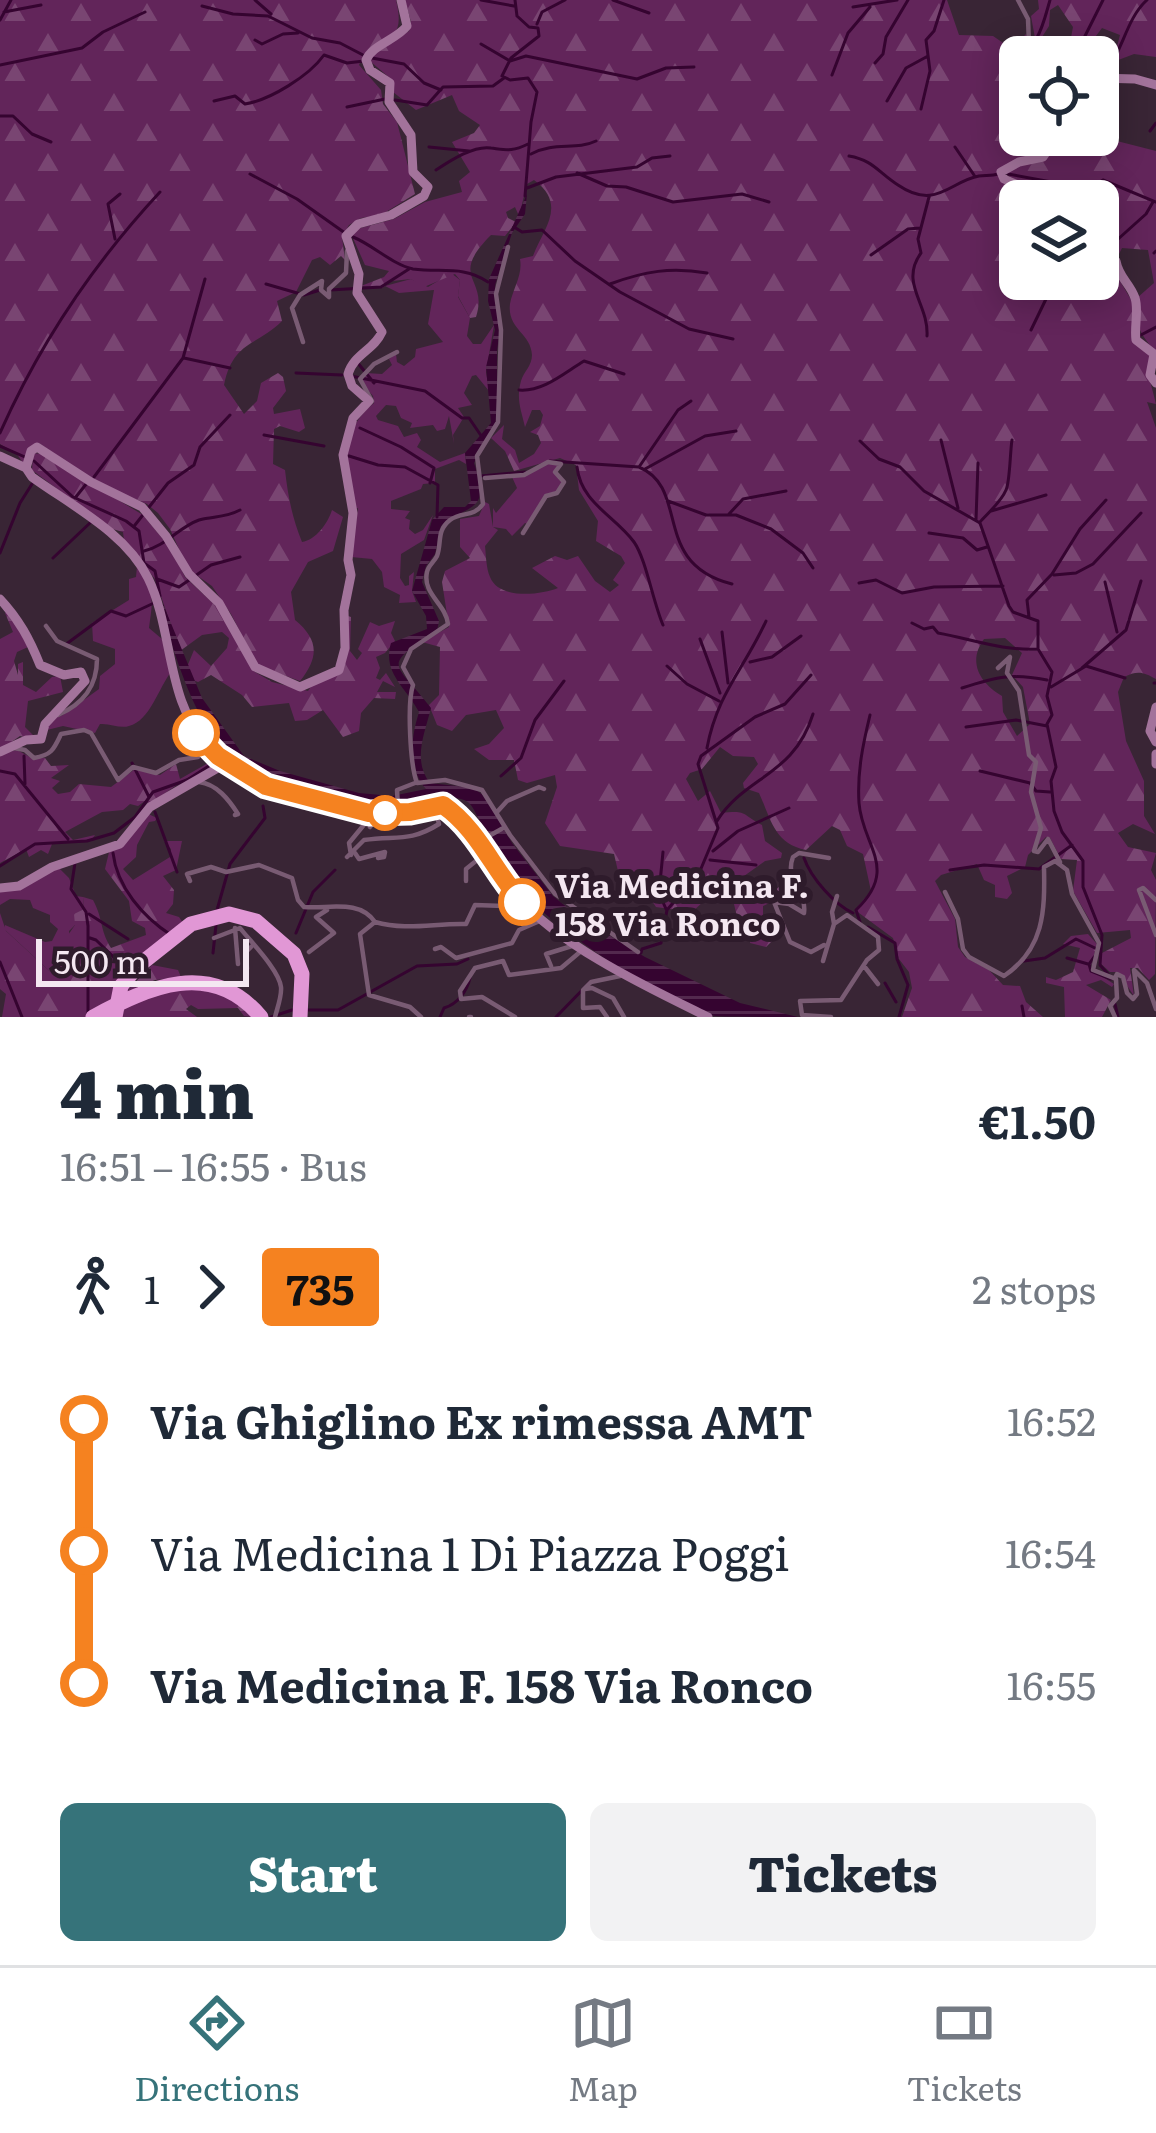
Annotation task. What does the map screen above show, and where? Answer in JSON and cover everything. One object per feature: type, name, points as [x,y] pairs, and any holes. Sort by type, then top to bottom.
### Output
[{"type":"highway","points":[[115,1017],[121,986],[138,966],[191,924],[229,914],[256,921],[294,954],[302,974],[300,1017]]},
{"type":"highway","points":[[93,1017],[166,984],[202,984],[236,996],[258,1013]]},
{"type":"main road","points":[[401,0],[407,26],[366,60],[370,70],[390,83],[389,102],[409,128],[411,167],[426,182],[427,193],[391,214],[358,224],[346,236],[359,274],[357,293],[382,332],[375,345],[355,359],[348,374],[352,386],[366,395],[369,404],[352,418],[344,455],[353,513],[345,648],[337,672],[303,687],[255,667],[219,603],[189,574],[142,507],[37,447],[27,466],[32,478],[124,544],[149,579],[188,718],[223,760],[266,786],[353,810],[377,813],[447,807],[473,829],[516,896],[542,920],[626,974],[708,1017]]},
{"type":"main road","points":[[1119,79],[1156,85]]},
{"type":"main road","points":[[1006,180],[1001,172],[1044,156]]},
{"type":"main road","points":[[1119,278],[1137,304],[1136,340],[1153,351],[1150,375],[1156,383]]},
{"type":"main road","points":[[0,455],[27,466]]},
{"type":"main road","points":[[0,599],[18,615],[40,665],[54,673],[83,673],[82,686],[45,724],[41,739],[0,752]]},
{"type":"main road","points":[[1156,707],[1150,731],[1156,742]]},
{"type":"main road","points":[[1156,754],[1156,764]]},
{"type":"main road","points":[[0,888],[19,886],[52,867],[119,844],[149,807],[223,760]]},
{"type":"street","points":[[1018,0],[1028,19],[1029,36]]},
{"type":"street","points":[[303,342],[291,310],[300,295],[322,281],[320,289],[328,298],[329,289],[345,276],[346,236]]},
{"type":"street","points":[[418,783],[411,762],[413,724],[408,698],[413,687],[403,671],[405,656],[448,624],[446,610],[428,587],[428,566],[445,526],[482,508],[478,453],[497,429],[500,410],[501,330],[496,294],[508,247]]},
{"type":"street","points":[[369,404],[371,394],[360,379],[374,364],[397,352]]},
{"type":"street","points":[[482,477],[524,475],[548,462],[561,464],[555,471],[564,482],[556,493],[546,496],[523,533]]},
{"type":"street","points":[[46,626],[57,641],[97,659],[97,678],[91,690],[56,715]]},
{"type":"street","points":[[998,668],[1010,657],[1007,674],[1019,691],[1029,754],[1036,762],[1031,792],[1041,828],[1034,851],[1048,838],[1070,875],[1072,895],[1099,943],[1092,967],[1115,978]]},
{"type":"street","points":[[14,748],[34,758],[46,756],[61,734],[84,730],[91,733],[116,778],[133,766],[152,772],[198,757],[201,747],[223,760],[219,777]]},
{"type":"street","points":[[196,778],[231,802],[235,815]]},
{"type":"street","points":[[399,812],[398,790],[431,781],[473,784],[559,898],[638,952]]},
{"type":"street","points":[[495,809],[544,789]]},
{"type":"street","points":[[351,855],[364,840],[399,840],[436,826],[440,822],[434,806]]},
{"type":"street","points":[[350,825],[353,810]]},
{"type":"street","points":[[351,855],[350,843],[377,813]]},
{"type":"street","points":[[370,827],[377,813]]},
{"type":"street","points":[[481,841],[504,827]]},
{"type":"street","points":[[351,855],[360,859],[385,851],[378,858]]},
{"type":"street","points":[[466,881],[466,868],[486,853]]},
{"type":"street","points":[[826,944],[810,952],[790,942],[774,902],[804,913],[805,901],[792,880],[790,864],[799,853],[829,858]]},
{"type":"street","points":[[945,892],[958,919],[963,949],[1004,976],[1034,944],[1043,925],[1044,867],[1060,862]]},
{"type":"street","points":[[190,881],[187,874],[211,868],[226,872],[259,865],[292,878],[303,906],[338,906],[369,914],[375,922],[417,929],[442,921],[466,924],[475,905],[500,907],[516,896]]},
{"type":"street","points":[[1156,900],[1143,888],[1138,890],[1156,935]]},
{"type":"street","points":[[823,961],[837,896]]},
{"type":"street","points":[[309,952],[334,933],[316,915],[338,906]]},
{"type":"street","points":[[831,1017],[800,1014],[800,1001],[838,1002],[880,948],[876,932],[850,915],[834,924]]},
{"type":"street","points":[[435,949],[446,949],[456,958],[471,956],[512,943],[519,930],[542,920]]},
{"type":"street","points":[[375,922],[360,934],[368,994],[410,1007],[422,1017]]},
{"type":"street","points":[[214,938],[236,927]]},
{"type":"street","points":[[236,927],[245,932],[279,980],[275,1017]]},
{"type":"street","points":[[236,927],[238,964]]},
{"type":"street","points":[[247,969],[246,952],[252,946]]},
{"type":"street","points":[[551,966],[546,954],[582,946]]},
{"type":"street","points":[[515,1017],[482,997],[460,999],[475,968],[503,961],[509,975],[561,968],[582,946]]},
{"type":"street","points":[[864,966],[878,984]]},
{"type":"street","points":[[1115,978],[1117,974],[1123,977],[1133,999],[1137,994],[1134,970],[1147,983],[1156,1009]]},
{"type":"street","points":[[607,1017],[600,1007],[583,1008],[582,992],[586,984],[626,974]]},
{"type":"street","points":[[1115,978],[1117,998],[1110,1006],[1115,1017]]},
{"type":"street","points":[[280,995],[290,980]]},
{"type":"street","points":[[582,992],[590,987],[611,997],[624,1017]]},
{"type":"green space","points":[[0,0],[396,0],[398,27],[372,47],[359,65],[381,90],[383,104],[397,122],[415,194],[381,215],[349,225],[342,237],[345,260],[341,256],[330,265],[320,257],[312,260],[296,292],[277,301],[282,321],[240,352],[224,385],[244,414],[257,401],[261,383],[278,373],[283,377],[286,391],[273,408],[274,414],[300,409],[305,428],[299,432],[280,426],[274,429],[273,464],[285,470],[302,542],[321,530],[332,510],[343,517],[333,551],[308,562],[291,592],[295,620],[314,648],[300,681],[258,666],[212,586],[188,569],[170,529],[147,504],[95,482],[39,443],[23,463],[0,444]]},
{"type":"green space","points":[[405,0],[947,0],[959,35],[999,40],[999,156],[1038,156],[999,172],[1011,180],[999,180],[999,300],[1119,300],[1119,279],[1133,303],[1132,332],[1149,352],[1156,404],[1147,402],[1156,428],[1156,679],[1129,675],[1118,692],[1126,741],[1144,781],[1144,816],[1155,834],[1133,824],[1118,833],[1128,847],[1156,853],[1151,870],[1156,880],[1155,974],[1149,980],[1138,968],[1130,968],[1134,996],[1118,972],[1110,972],[1099,962],[1102,953],[1131,938],[1130,930],[1097,933],[1073,891],[1077,860],[1061,859],[1050,838],[1028,855],[1025,867],[1007,876],[1012,893],[1007,899],[995,897],[995,885],[984,880],[977,864],[935,881],[955,919],[958,947],[965,957],[989,970],[1003,985],[1020,986],[1026,1002],[1043,1017],[902,1017],[912,988],[909,972],[893,938],[855,910],[871,891],[863,854],[847,846],[840,830],[832,826],[806,850],[787,842],[775,829],[759,793],[744,788],[758,764],[754,757],[733,756],[720,747],[702,769],[686,779],[698,801],[710,791],[721,813],[740,812],[762,825],[765,841],[782,853],[781,858],[765,861],[744,876],[773,892],[786,881],[799,898],[795,904],[778,899],[763,906],[763,922],[772,941],[766,947],[750,943],[751,930],[738,921],[734,904],[705,900],[692,912],[656,907],[644,889],[637,887],[624,897],[614,854],[560,846],[545,823],[557,787],[555,775],[527,783],[518,780],[514,760],[489,760],[474,749],[489,744],[504,728],[496,710],[466,715],[452,731],[437,725],[429,705],[439,695],[440,647],[422,642],[449,627],[442,582],[445,571],[470,558],[460,547],[460,519],[479,516],[485,502],[489,504],[493,527],[498,530],[485,546],[488,570],[495,584],[511,592],[531,594],[558,588],[532,568],[555,556],[567,560],[578,556],[595,581],[610,592],[619,585],[613,580],[625,563],[596,541],[598,521],[579,490],[576,465],[560,458],[514,471],[505,451],[491,438],[504,425],[502,439],[515,450],[519,463],[541,443],[530,432],[540,426],[540,410],[532,410],[525,427],[520,387],[532,355],[512,319],[510,304],[520,259],[533,256],[550,217],[550,199],[544,189],[534,180],[527,184],[519,216],[515,207],[506,212],[516,222],[505,236],[491,235],[472,261],[479,304],[476,317],[470,318],[458,296],[460,280],[455,274],[424,287],[411,279],[392,281],[382,288],[361,286],[389,271],[365,265],[352,236],[357,229],[462,192],[459,181],[470,172],[452,142],[474,133],[480,125],[459,111],[452,95],[416,110],[393,92],[391,79],[370,61],[409,31]],"holes":[[[1005,638],[1022,653],[1012,675],[1023,687],[1030,724],[1017,736],[1003,712],[1002,696],[978,671],[977,656],[984,639]]]},
{"type":"green space","points":[[1038,0],[1156,0],[1156,57],[1134,54],[1119,60],[1120,35],[1102,28],[1096,36],[1071,36],[1073,27],[1058,5],[1050,10],[1043,36],[1035,36],[1031,16],[1039,9]]},
{"type":"green space","points":[[1119,142],[1156,151],[1156,354],[1137,317],[1137,298],[1154,283],[1148,250],[1122,248],[1119,254],[1119,180],[1014,180],[1004,172],[1035,156],[1119,156]]},
{"type":"green space","points":[[451,273],[460,280],[458,297],[470,318],[467,336],[473,344],[481,344],[494,325],[486,372],[489,391],[472,376],[464,393],[472,405],[458,408],[464,417],[453,435],[454,444],[449,416],[445,429],[437,431],[433,425],[410,428],[412,423],[401,418],[396,406],[386,405],[376,416],[398,426],[404,437],[417,433],[421,440],[417,447],[440,462],[465,453],[466,464],[459,460],[435,469],[435,483],[423,484],[391,501],[391,509],[410,511],[405,518],[415,534],[433,515],[424,540],[401,554],[400,578],[409,585],[414,572],[416,602],[399,603],[400,595],[384,587],[382,572],[372,559],[351,557],[358,508],[349,479],[348,451],[354,426],[374,403],[360,381],[366,373],[382,374],[396,354],[397,362],[404,366],[415,357],[416,349],[443,342],[428,324],[434,290],[399,293],[385,286],[411,279],[428,287]]},
{"type":"green space","points":[[33,453],[143,515],[172,550],[185,577],[217,607],[255,672],[272,682],[308,691],[338,673],[348,616],[350,651],[357,660],[370,622],[379,626],[395,621],[391,633],[395,641],[376,657],[380,668],[376,678],[386,673],[395,687],[383,681],[377,692],[396,692],[395,699],[374,698],[361,713],[359,731],[343,737],[323,710],[295,721],[289,703],[252,707],[211,675],[193,680],[187,667],[194,650],[211,666],[227,648],[229,638],[222,632],[202,635],[180,651],[155,579],[124,540],[123,532],[109,528],[32,470]]},
{"type":"green space","points":[[549,462],[560,464],[555,470],[562,483],[547,494],[529,525],[525,523],[512,536],[506,529],[493,527],[493,508],[496,513],[517,488],[512,477]]},
{"type":"green space","points":[[137,566],[151,596],[149,628],[162,639],[171,672],[136,723],[126,727],[100,724],[95,733],[63,726],[47,730],[50,720],[99,689],[100,676],[115,664],[115,649],[93,641],[92,623],[129,600],[129,579],[136,577]]},
{"type":"green space","points":[[9,611],[28,647],[17,652],[14,661],[18,675],[18,664],[23,662],[23,685],[36,692],[52,677],[60,676],[63,692],[28,701],[25,727],[34,736],[20,736],[0,750],[0,639],[13,632],[5,613]]},
{"type":"green space","points":[[17,750],[45,758],[51,766],[69,765],[51,778],[60,781],[52,788],[58,794],[79,784],[111,787],[135,769],[160,775],[176,764],[180,779],[217,758],[220,763],[185,779],[150,804],[145,801],[102,812],[65,832],[73,840],[95,835],[92,839],[52,844],[48,854],[41,850],[29,857],[26,849],[0,863],[0,754]]},
{"type":"green space","points":[[146,813],[157,818],[149,822],[136,857],[123,869],[133,880],[170,857],[171,849],[164,841],[182,841],[176,870],[163,876],[174,890],[173,904],[166,913],[183,923],[145,955],[110,1017],[2,1017],[6,994],[0,989],[0,913],[6,931],[56,977],[74,969],[64,941],[75,925],[74,914],[84,909],[83,897],[93,900],[111,948],[146,935],[145,928],[132,921],[129,901],[105,869],[110,848]]},
{"type":"green space","points":[[57,866],[69,878],[76,896],[83,897],[84,909],[75,914],[75,925],[69,931],[74,969],[56,977],[4,929],[5,925],[52,941],[58,929],[50,915],[33,908],[30,900],[10,899],[0,905],[0,889]]},
{"type":"green space","points":[[1088,934],[1097,944],[1090,969],[1114,984],[1101,980],[1086,985],[1111,1000],[1102,1017],[1065,1017],[1064,987],[1046,983],[1046,977],[1056,980],[1073,972],[1080,948],[1063,944],[1071,936]]},
{"type":"green space","points":[[152,965],[178,970],[181,977],[139,987],[214,992],[252,1017],[238,1008],[191,1005],[186,1009],[197,1017],[117,1017],[120,998]]},
{"type":"shaded area","points":[[527,194],[525,214],[512,233],[495,285],[500,331],[497,419],[474,463],[479,499],[441,526],[422,582],[439,621],[437,631],[400,659],[402,672],[431,708],[422,765],[430,783],[474,788],[484,796],[512,843],[553,896],[579,917],[645,957],[740,1003],[798,1017],[715,1016],[665,995],[602,957],[544,913],[505,874],[468,802],[453,798],[397,809],[366,808],[279,785],[249,770],[226,751],[194,703],[159,606],[163,604],[202,698],[244,756],[359,793],[392,796],[426,789],[412,752],[419,712],[392,671],[389,654],[391,643],[427,629],[426,616],[412,591],[432,520],[444,507],[465,507],[471,501],[465,453],[491,423],[486,367],[495,330],[489,279]]},
{"type":"waterway","points":[[0,20],[11,0]]},
{"type":"waterway","points":[[255,0],[271,14]]},
{"type":"waterway","points":[[481,0],[514,6]]},
{"type":"waterway","points":[[515,0],[517,16],[538,28],[539,36],[511,58],[502,76],[528,78],[537,92],[525,196]]},
{"type":"waterway","points":[[537,24],[542,12],[565,0]]},
{"type":"waterway","points":[[613,0],[649,13]]},
{"type":"waterway","points":[[853,7],[897,0]]},
{"type":"waterway","points":[[875,63],[908,0]]},
{"type":"waterway","points":[[921,109],[930,71],[926,40],[934,31],[944,0]]},
{"type":"waterway","points":[[1037,36],[1050,0]]},
{"type":"waterway","points":[[1085,36],[1103,0]]},
{"type":"waterway","points":[[1119,48],[1147,0]]},
{"type":"waterway","points":[[4,12],[41,5]]},
{"type":"waterway","points":[[202,6],[268,16],[312,38],[340,43],[363,55]]},
{"type":"waterway","points":[[832,75],[848,33],[870,7]]},
{"type":"waterway","points":[[0,65],[82,48],[145,12]]},
{"type":"waterway","points":[[255,40],[262,44],[298,33]]},
{"type":"waterway","points":[[481,44],[510,61],[526,56],[637,79],[666,68],[694,67]]},
{"type":"waterway","points":[[214,101],[235,96],[245,104],[266,98],[299,79],[324,55],[347,63],[364,61]]},
{"type":"waterway","points":[[887,101],[906,68],[928,56]]},
{"type":"waterway","points":[[372,58],[404,64],[424,83],[441,90]]},
{"type":"waterway","points":[[395,100],[427,105],[443,87],[493,86],[504,78]]},
{"type":"waterway","points":[[347,107],[385,99]]},
{"type":"waterway","points":[[0,116],[13,116],[32,134],[51,142]]},
{"type":"waterway","points":[[1150,131],[1156,123]]},
{"type":"waterway","points":[[531,154],[596,141]]},
{"type":"waterway","points":[[436,170],[477,149],[509,150],[528,144]]},
{"type":"waterway","points":[[429,147],[469,151]]},
{"type":"waterway","points":[[955,147],[974,175]]},
{"type":"waterway","points":[[527,188],[556,177],[637,167],[652,158],[670,156]]},
{"type":"waterway","points":[[849,156],[923,195],[998,174]]},
{"type":"waterway","points":[[577,173],[607,186],[673,202],[742,194],[769,202]]},
{"type":"waterway","points":[[250,174],[345,233]]},
{"type":"waterway","points":[[1008,174],[1090,189],[1103,180],[1156,202]]},
{"type":"waterway","points":[[0,433],[70,306],[160,192]]},
{"type":"waterway","points":[[115,239],[108,204],[120,194]]},
{"type":"waterway","points":[[927,336],[913,274],[929,197]]},
{"type":"waterway","points":[[1119,238],[1153,202]]},
{"type":"waterway","points":[[514,227],[522,232],[542,230],[575,261],[620,292],[689,329],[733,339]]},
{"type":"waterway","points":[[871,255],[908,229],[920,228]]},
{"type":"waterway","points":[[353,237],[406,267],[461,271],[488,282]]},
{"type":"waterway","points":[[330,290],[381,287],[409,269]]},
{"type":"waterway","points":[[610,284],[658,271],[707,273]]},
{"type":"waterway","points":[[94,477],[183,358],[205,279]]},
{"type":"waterway","points":[[266,284],[304,295],[320,290]]},
{"type":"waterway","points":[[1031,330],[1046,300]]},
{"type":"waterway","points":[[1139,336],[1156,327]]},
{"type":"waterway","points":[[184,358],[230,368]]},
{"type":"waterway","points":[[519,390],[545,385],[584,361],[624,374]]},
{"type":"waterway","points":[[357,362],[374,383]]},
{"type":"waterway","points":[[296,373],[342,375]]},
{"type":"waterway","points":[[351,376],[425,391],[462,418],[469,418],[482,437]]},
{"type":"waterway","points":[[639,467],[678,410],[691,401]]},
{"type":"waterway","points":[[135,525],[168,483],[194,465],[200,447],[230,415]]},
{"type":"waterway","points":[[360,428],[434,468],[430,483]]},
{"type":"waterway","points":[[645,469],[705,436],[736,431]]},
{"type":"waterway","points":[[264,435],[324,446]]},
{"type":"waterway","points":[[941,440],[958,508]]},
{"type":"waterway","points":[[980,522],[1006,490],[1012,440]]},
{"type":"waterway","points":[[860,441],[879,459],[900,467],[924,491],[980,523],[1009,606],[1038,621],[1038,649],[1052,672],[1047,696],[1052,715],[1047,724],[1056,767],[1051,781],[1054,811],[1062,832],[1083,861],[1083,887],[1102,935],[1100,965],[1108,974]]},
{"type":"waterway","points":[[0,446],[25,457]]},
{"type":"waterway","points":[[349,456],[405,467],[438,485],[437,517]]},
{"type":"waterway","points":[[34,461],[73,497],[139,531],[144,563],[155,571],[160,596]]},
{"type":"waterway","points":[[550,461],[639,467],[655,477],[690,560],[707,574],[732,584]]},
{"type":"waterway","points":[[976,520],[978,463]]},
{"type":"waterway","points":[[577,467],[592,500],[634,542],[663,625]]},
{"type":"waterway","points":[[481,476],[525,472]]},
{"type":"waterway","points":[[75,498],[87,483]]},
{"type":"waterway","points":[[0,553],[32,484]]},
{"type":"waterway","points":[[729,514],[743,499],[786,491]]},
{"type":"waterway","points":[[991,511],[1046,495]]},
{"type":"waterway","points":[[1029,617],[1027,600],[1106,500]]},
{"type":"waterway","points":[[668,501],[706,515],[736,515],[771,529],[803,553],[813,568]]},
{"type":"waterway","points":[[144,551],[199,520],[240,510]]},
{"type":"waterway","points":[[1054,575],[1076,573],[1093,564],[1141,513]]},
{"type":"waterway","points":[[53,558],[91,522]]},
{"type":"waterway","points":[[929,533],[963,538],[977,550],[987,547]]},
{"type":"waterway","points":[[157,579],[179,587],[211,565],[240,557]]},
{"type":"waterway","points":[[859,583],[876,580],[902,593],[934,587],[1003,586]]},
{"type":"waterway","points":[[1082,668],[1126,630],[1141,581]]},
{"type":"waterway","points":[[1105,582],[1117,632]]},
{"type":"waterway","points":[[65,645],[111,611],[126,616],[154,603]]},
{"type":"waterway","points":[[707,748],[724,697],[766,621]]},
{"type":"waterway","points":[[912,623],[987,644],[1038,649]]},
{"type":"waterway","points":[[722,632],[728,683]]},
{"type":"waterway","points":[[750,662],[772,657],[801,636]]},
{"type":"waterway","points":[[700,639],[720,693]]},
{"type":"waterway","points":[[667,666],[687,684],[719,701]]},
{"type":"waterway","points":[[1051,687],[1086,666],[1125,678]]},
{"type":"waterway","points":[[641,953],[661,943],[667,910],[700,871],[718,828],[698,764],[701,756],[755,717],[785,704],[811,675]]},
{"type":"waterway","points":[[962,688],[1003,677],[1047,680]]},
{"type":"waterway","points":[[501,776],[521,758],[535,720],[564,681]]},
{"type":"waterway","points":[[717,821],[741,794],[794,751],[813,714]]},
{"type":"waterway","points":[[860,922],[856,910],[869,895],[877,869],[859,803],[870,715]]},
{"type":"waterway","points":[[966,727],[1016,720],[1047,726]]},
{"type":"waterway","points":[[24,756],[25,784]]},
{"type":"waterway","points":[[132,763],[149,797]]},
{"type":"waterway","points":[[0,866],[35,844],[87,841],[114,833],[135,817],[153,792],[187,780],[212,764]]},
{"type":"waterway","points":[[0,771],[15,774],[68,839]]},
{"type":"waterway","points":[[980,771],[1050,792]]},
{"type":"waterway","points":[[217,910],[230,864],[265,818],[263,806]]},
{"type":"waterway","points":[[713,851],[738,831],[789,808]]},
{"type":"waterway","points":[[155,812],[177,872]]},
{"type":"waterway","points":[[950,870],[984,865],[1039,869],[1072,845]]},
{"type":"waterway","points":[[663,852],[659,893],[666,909]]},
{"type":"waterway","points":[[113,853],[133,900],[171,935]]},
{"type":"waterway","points":[[804,858],[824,890],[853,913]]},
{"type":"waterway","points":[[710,860],[756,865]]},
{"type":"waterway","points":[[75,863],[71,889],[86,912],[88,926],[88,1015]]},
{"type":"waterway","points":[[296,933],[313,892],[335,870]]},
{"type":"waterway","points":[[89,914],[128,939]]},
{"type":"waterway","points":[[213,953],[216,925]]},
{"type":"waterway","points":[[868,927],[895,943],[908,985],[899,1017]]},
{"type":"waterway","points":[[90,938],[127,970]]},
{"type":"waterway","points":[[1024,961],[1045,958],[1076,939],[1095,948]]},
{"type":"waterway","points":[[1094,957],[1091,971],[1111,979]]},
{"type":"waterway","points":[[1067,958],[1088,964]]},
{"type":"waterway","points":[[307,1010],[338,1010],[417,966],[468,959]]},
{"type":"waterway","points":[[0,962],[22,1017]]},
{"type":"waterway","points":[[440,1017],[461,996],[470,978]]},
{"type":"waterway","points":[[556,1017],[591,981]]},
{"type":"waterway","points":[[885,983],[896,1002]]},
{"type":"waterway","points":[[1115,1004],[1118,1017]]},
{"type":"waterway","points":[[1022,1006],[1024,1017]]},
{"type":"waterway","points":[[271,1017],[292,1010]]},
{"type":"bus line","name":"735","points":[[196,733],[218,756],[266,786],[369,813],[443,805],[473,829],[498,874],[522,902]]},
{"type":"place","name":"Via Medicina F. 158 Via Ronco","points":[[522,902]]}]
